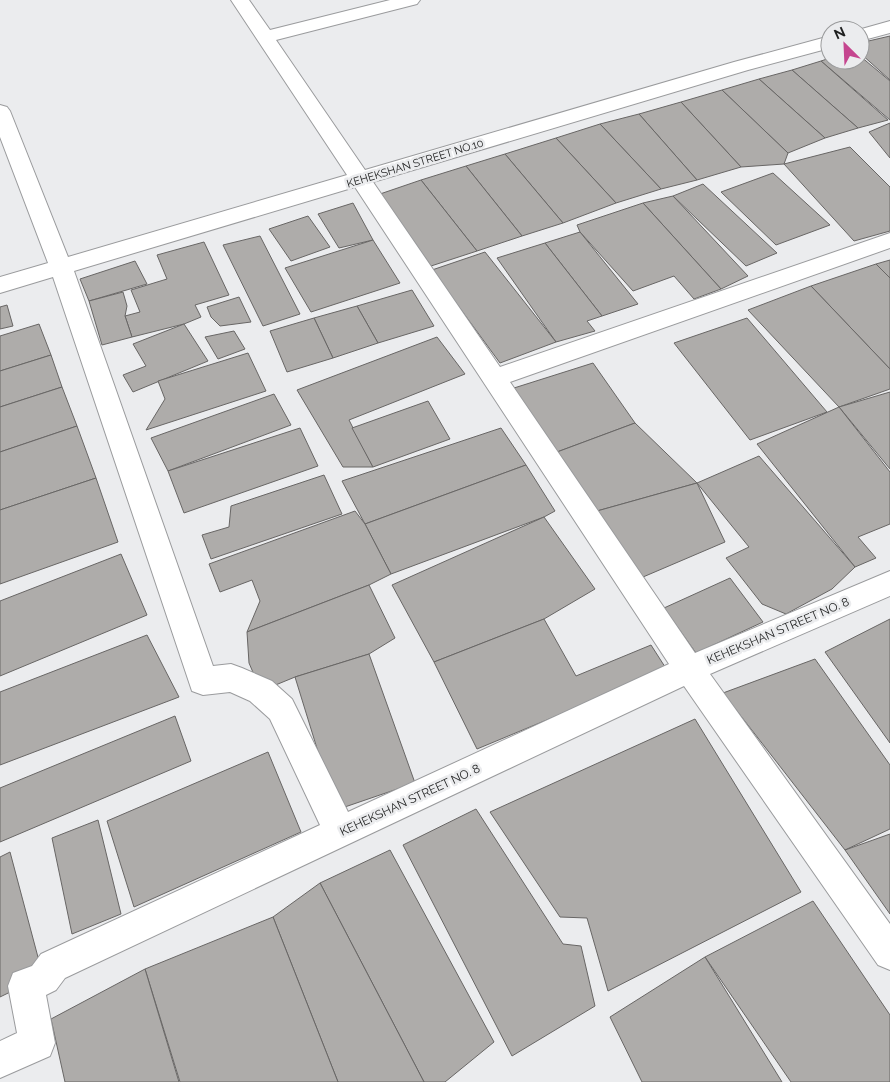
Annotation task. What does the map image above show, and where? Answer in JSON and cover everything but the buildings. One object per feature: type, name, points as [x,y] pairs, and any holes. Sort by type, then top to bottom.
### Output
[{"type":"street","points":[[240,0],[359,180],[689,669],[890,954]]},
{"type":"street","points":[[265,37],[411,0]]},
{"type":"street","points":[[870,32],[890,27]]},
{"type":"street","name":"KEHEKSHAN STREET NO.10","points":[[0,285],[741,66],[820,45]]},
{"type":"street","points":[[0,111],[61,267],[204,681],[231,678],[261,691],[281,709],[340,832]]},
{"type":"street","points":[[493,379],[890,240]]},
{"type":"street","name":"KEHEKSHAN STREET NO. 8","points":[[0,1060],[37,1043],[26,986],[44,978],[53,966],[689,669],[890,583]]}]
